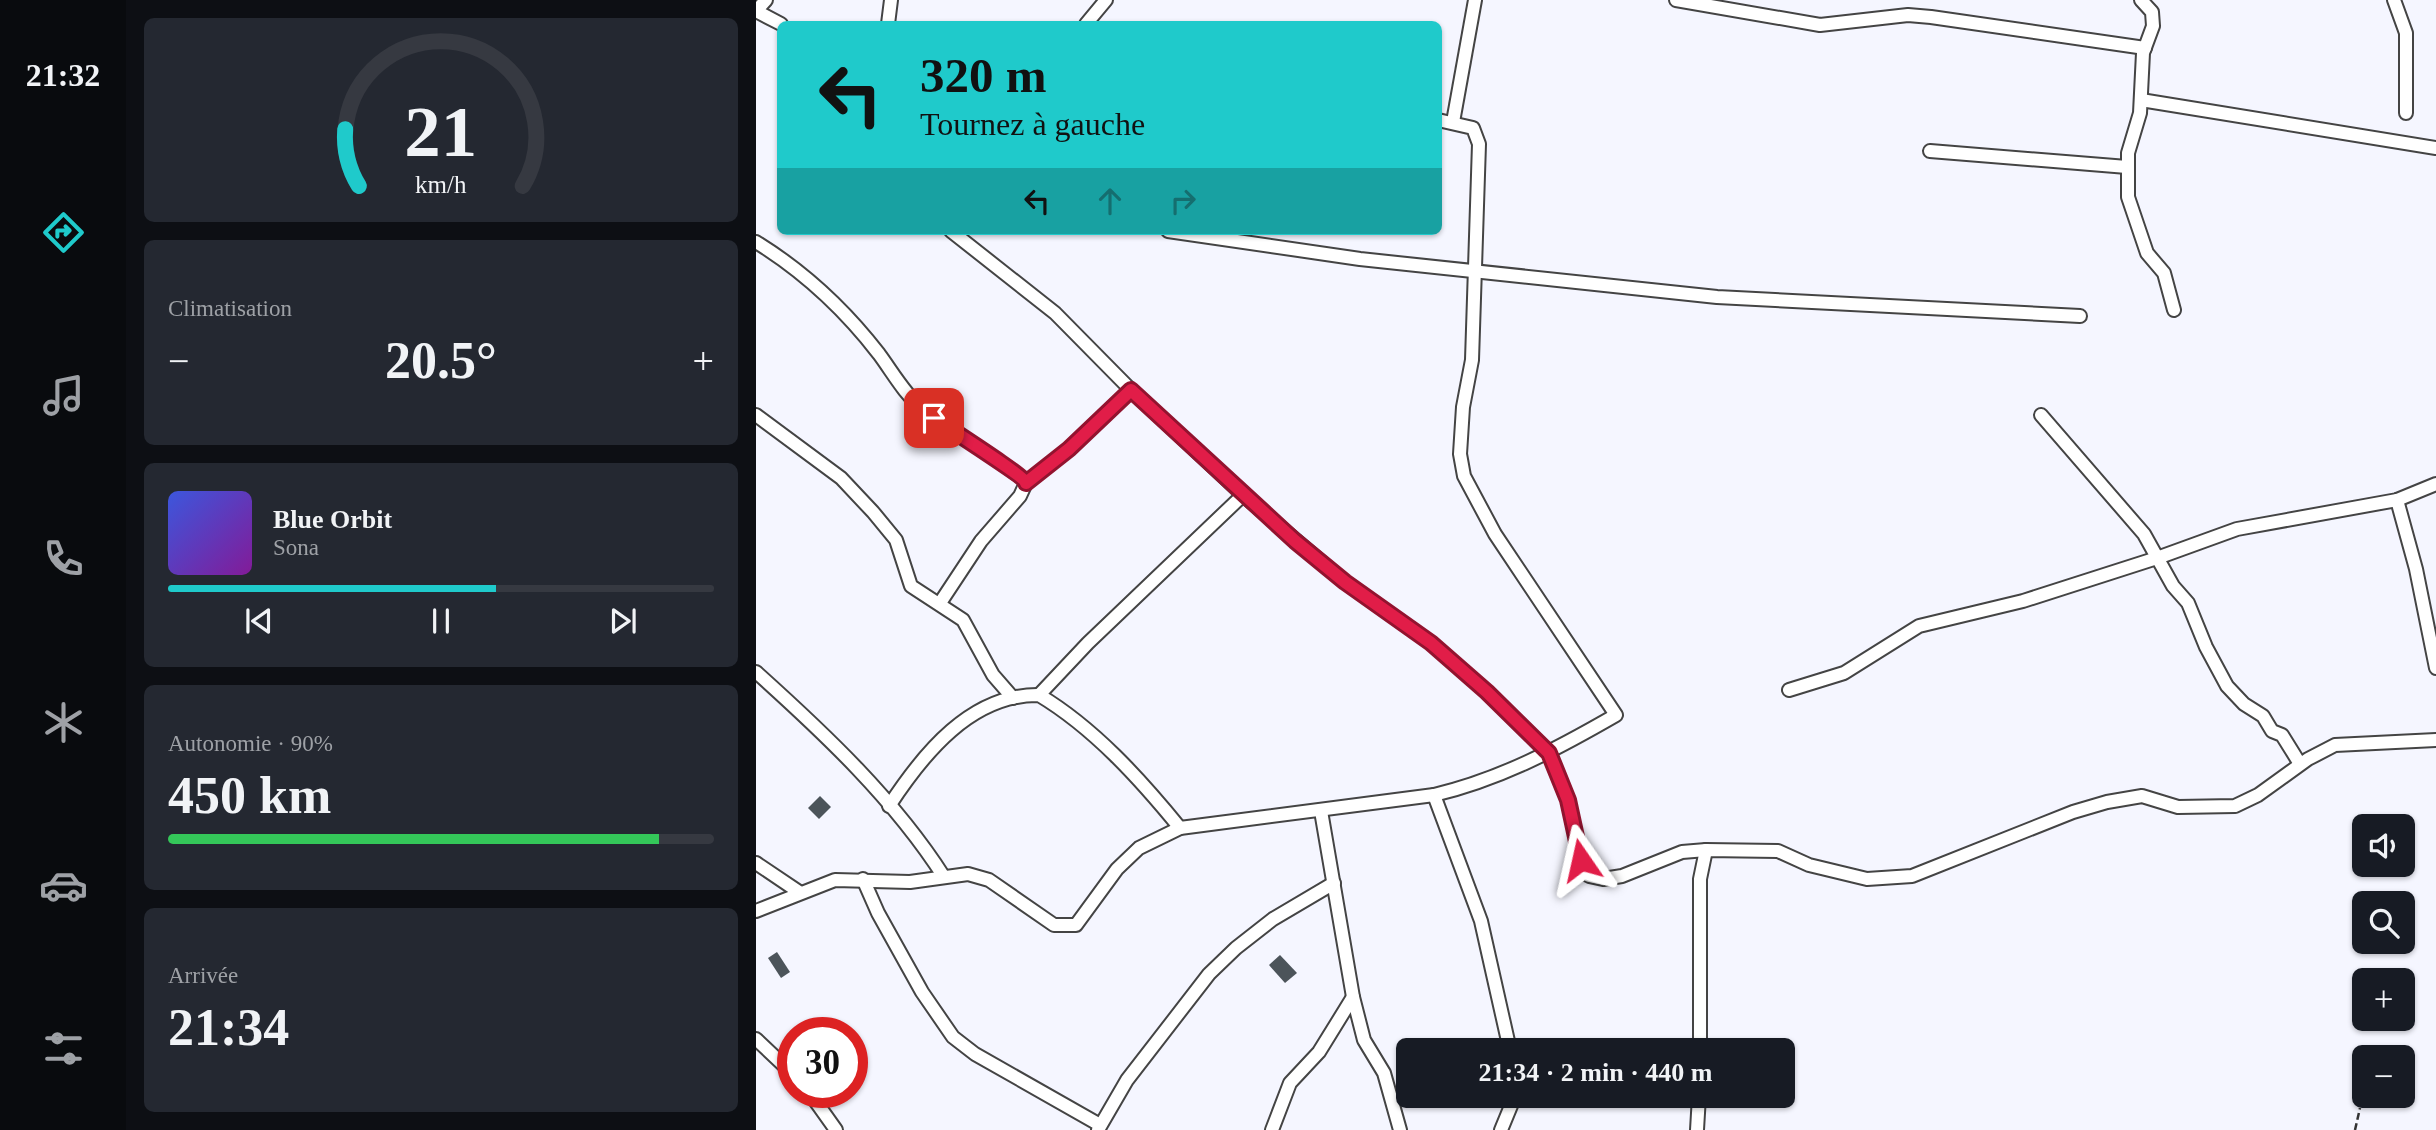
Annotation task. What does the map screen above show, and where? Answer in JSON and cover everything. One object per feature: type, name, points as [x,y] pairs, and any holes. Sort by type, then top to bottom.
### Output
[{"type":"street","points":[[766,0],[756,11],[777,22]]},
{"type":"street","points":[[888,21],[891,0]]},
{"type":"street","points":[[1088,21],[1106,0]]},
{"type":"street","points":[[1453,122],[1475,0]]},
{"type":"street","points":[[1676,0],[1820,25],[1882,17],[1931,17],[2146,48]]},
{"type":"street","points":[[2141,0],[2152,12],[2153,26],[2140,75],[2141,100],[2127,167],[2128,197],[2135,226],[2147,253],[2164,273],[2174,310]]},
{"type":"street","points":[[2394,0],[2406,33],[2406,113]]},
{"type":"street","points":[[2141,100],[2436,148]]},
{"type":"street","points":[[756,911],[835,880],[910,882],[978,876],[1054,925],[1076,925],[1102,888],[1139,848],[1180,828],[1434,795],[1502,775],[1549,753],[1616,715],[1494,534],[1464,476],[1460,454],[1463,407],[1472,360],[1479,144],[1472,128],[1442,121]]},
{"type":"street","points":[[1930,150],[2127,167]]},
{"type":"street","points":[[956,235],[1055,313],[1131,390],[1243,495],[1345,582],[1431,643],[1487,692],[1549,753],[1568,800],[1581,860],[1589,876],[1604,879],[1622,876],[1682,852],[1706,850],[1778,851],[1843,876],[1890,880],[1912,876],[2073,812],[2107,802],[2142,796],[2178,807],[2235,806],[2258,795],[2301,764],[2335,745],[2436,740]]},
{"type":"street","points":[[1194,235],[1319,254],[1717,297],[2080,316]]},
{"type":"street","points":[[756,242],[800,272],[844,314],[920,407],[976,449],[1017,472],[1026,483]]},
{"type":"street","points":[[940,603],[981,541],[1020,496],[1026,483],[1069,449],[1131,390]]},
{"type":"street","points":[[756,415],[841,478],[896,540],[911,586],[940,603],[970,629],[993,675],[1013,698]]},
{"type":"street","points":[[2041,415],[2126,511],[2173,586],[2188,603],[2206,647],[2227,685],[2244,704],[2263,716],[2272,731],[2282,735],[2301,764]]},
{"type":"street","points":[[1790,690],[1844,673],[1919,626],[2023,601],[2157,558],[2237,528],[2396,500],[2436,484]]},
{"type":"street","points":[[888,806],[916,764],[953,727],[996,704],[1013,698],[1039,695],[1088,643],[1243,495]]},
{"type":"street","points":[[2396,500],[2416,569],[2436,668]]},
{"type":"street","points":[[756,672],[821,732],[918,836],[944,877]]},
{"type":"street","points":[[1039,695],[1088,732],[1148,789],[1180,828]]},
{"type":"street","points":[[1434,795],[1481,921],[1507,1038]]},
{"type":"street","points":[[1321,811],[1353,997],[1364,1040],[1384,1073],[1400,1130]]},
{"type":"street","points":[[1700,1038],[1700,879],[1706,850]]},
{"type":"street","points":[[756,863],[799,892]]},
{"type":"street","points":[[863,879],[878,913],[922,992],[953,1037],[975,1054],[1099,1127],[1127,1080],[1209,974],[1236,948],[1273,919],[1334,883]]},
{"type":"street","points":[[1272,1130],[1290,1083],[1319,1052],[1353,997]]},
{"type":"street","points":[[756,1039],[777,1059]]},
{"type":"street","points":[[820,1108],[834,1129]]},
{"type":"street","points":[[1500,1130],[1510,1108]]},
{"type":"street","points":[[1697,1130],[1698,1108]]},
{"type":"path","points":[[2355,1130],[2360,1108]]},
{"type":"building","points":[[820,796],[831,807],[819,819],[808,808]]},
{"type":"building","points":[[777,952],[790,972],[781,978],[768,958]]},
{"type":"building","points":[[1280,955],[1297,973],[1285,983],[1269,965]]},
{"type":"route","points":[[934,418],[976,449],[1017,472],[1026,483],[1069,449],[1131,390],[1295,541],[1345,582],[1431,643],[1487,692],[1549,753],[1568,800],[1581,860]]}]
